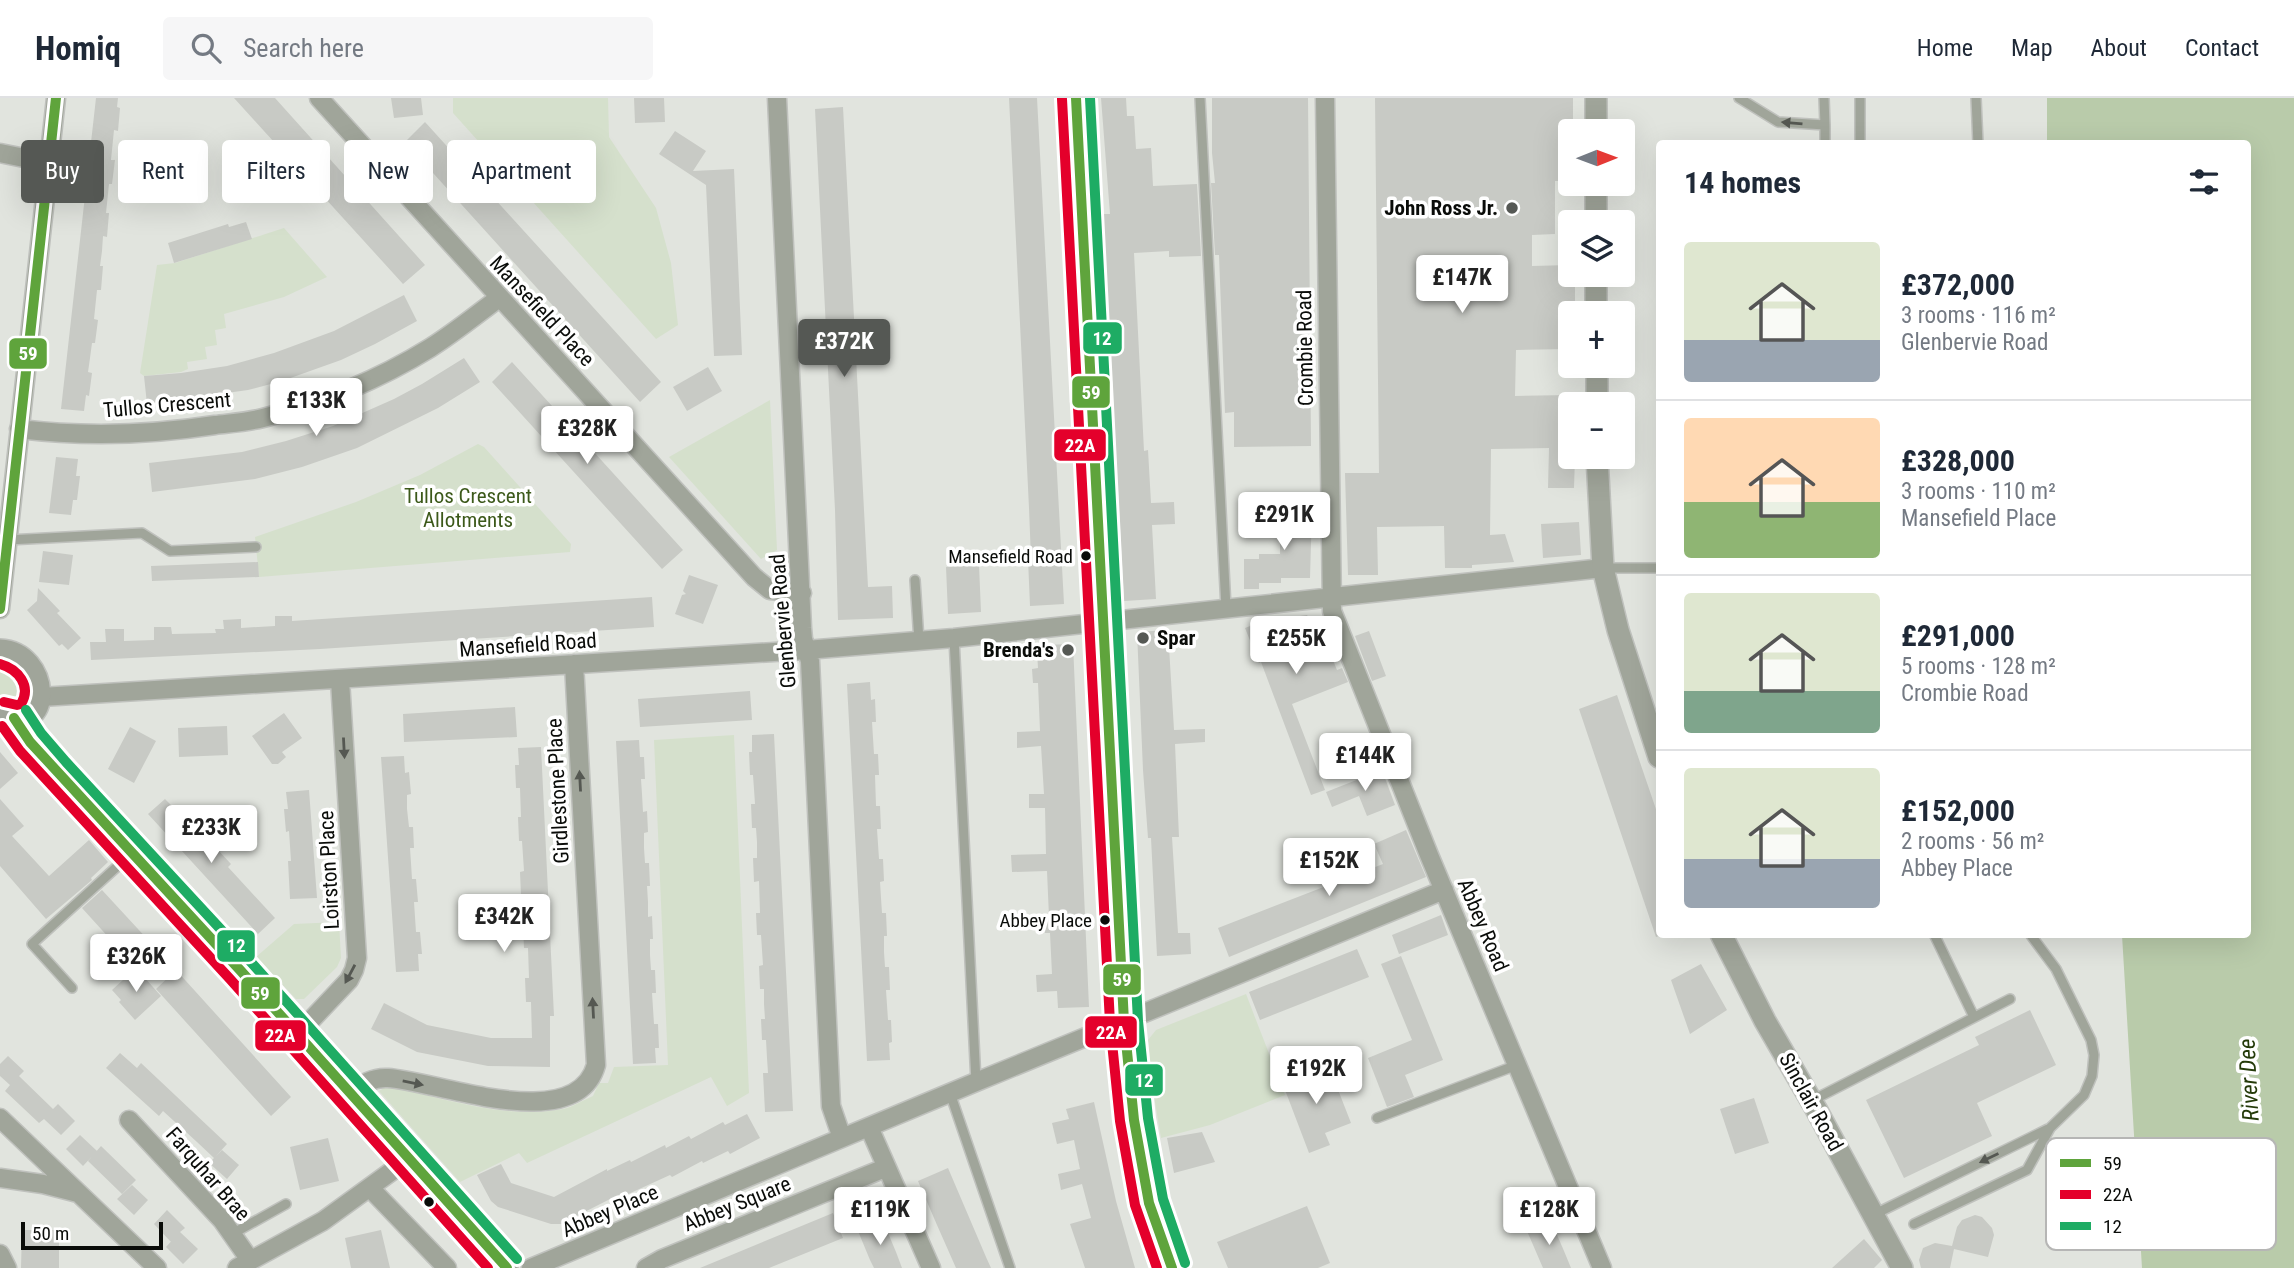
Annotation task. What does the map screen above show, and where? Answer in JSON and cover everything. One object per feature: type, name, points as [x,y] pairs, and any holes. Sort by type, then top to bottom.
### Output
[{"type":"street","points":[[51,140],[56,98]]},
{"type":"street","name":"Mansefield Place","points":[[319,98],[754,577],[770,590],[802,593]]},
{"type":"street","name":"Glenbervie Road","points":[[776,98],[803,639],[810,661],[831,1106],[842,1138]]},
{"type":"street","points":[[1076,98],[1124,1022],[1134,1121],[1149,1203],[1172,1268]]},
{"type":"street","name":"Crombie Road","points":[[1325,98],[1331,597]]},
{"type":"street","points":[[1596,98],[1596,119]]},
{"type":"street","points":[[0,153],[21,157]]},
{"type":"street","points":[[0,609],[44,203]]},
{"type":"street","name":"Tullos Crescent","points":[[19,429],[78,435],[117,434],[179,430],[262,418],[344,390],[392,368],[429,348],[499,298]]},
{"type":"street","points":[[1598,469],[1603,568],[1618,630],[1656,748]]},
{"type":"street","name":"Mansefield Road","points":[[41,697],[919,641],[1603,568]]},
{"type":"street","name":"Abbey Road","points":[[1331,597],[1332,611],[1444,890],[1602,1268]]},
{"type":"street","points":[[0,650],[14,653],[32,669],[38,678],[41,697],[34,712],[25,718],[7,716]]},
{"type":"street","name":"Girdlestone Place","points":[[349,1093],[365,1081],[387,1078],[505,1101],[540,1102],[565,1097],[587,1084],[593,1076],[596,1065],[574,664]]},
{"type":"street","name":"Loirston Place","points":[[297,1035],[349,980],[357,958],[340,680]]},
{"type":"street","points":[[7,716],[508,1268]]},
{"type":"street","name":"Abbey Place","points":[[531,1268],[1444,890]]},
{"type":"street","name":"Sinclair Road","points":[[1723,938],[1765,1021],[1902,1268]]},
{"type":"street","points":[[0,1118],[157,1268]]},
{"type":"street","name":"Farquhar Brae","points":[[129,1120],[222,1220],[232,1234],[244,1264]]},
{"type":"street","points":[[869,1127],[931,1268]]},
{"type":"street","points":[[244,1264],[323,1221],[410,1158]]},
{"type":"street","name":"Abbey Square","points":[[646,1268],[662,1259],[886,1168]]},
{"type":"street","points":[[0,1178],[43,1184],[78,1193]]},
{"type":"street","points":[[370,1188],[447,1268]]},
{"type":"street","points":[[0,1254],[7,1268]]},
{"type":"lane","points":[[1200,98],[1226,608]]},
{"type":"lane","points":[[1739,98],[1753,101],[1778,122],[1825,125]]},
{"type":"lane","points":[[1824,98],[1825,140]]},
{"type":"lane","points":[[1860,98],[1860,140]]},
{"type":"lane","points":[[1976,98],[1978,140]]},
{"type":"lane","points":[[8,540],[142,533],[170,551],[256,547]]},
{"type":"lane","points":[[1603,568],[1656,568]]},
{"type":"lane","points":[[915,580],[919,641]]},
{"type":"lane","points":[[954,638],[976,1082]]},
{"type":"lane","points":[[72,988],[32,944],[132,853]]},
{"type":"lane","points":[[1936,938],[1974,1017]]},
{"type":"lane","points":[[1914,1224],[2027,1170],[2050,1128],[2084,1095],[2092,1076],[2094,1055],[2091,1040],[2056,969],[2033,938]]},
{"type":"lane","points":[[1811,1101],[2010,999]]},
{"type":"lane","points":[[1377,1118],[1517,1065]]},
{"type":"lane","points":[[950,1093],[1010,1268]]},
{"type":"lane","points":[[1873,1215],[2050,1128]]},
{"type":"lane","points":[[232,1234],[286,1204]]},
{"type":"green space","points":[[453,98],[608,98],[609,137],[656,208],[671,263],[678,325],[656,339],[534,203],[596,203],[596,140],[477,140],[453,113]]},
{"type":"green space","points":[[284,228],[327,277],[284,297],[224,314],[226,328],[215,330],[217,345],[205,347],[207,359],[187,362],[188,369],[144,376],[140,373],[157,265],[175,263]]},
{"type":"green space","points":[[770,400],[777,550],[761,559],[669,457]]},
{"type":"green space","name":"Tullos Crescent Allotments","points":[[478,444],[484,447],[571,544],[570,552],[259,577],[255,537],[356,502],[420,475]]},
{"type":"green space","points":[[0,664],[12,667],[23,679],[26,696],[20,704],[9,704],[0,700]]},
{"type":"green space","points":[[734,735],[749,1093],[727,1106],[711,1077],[527,1163],[519,1153],[460,1182],[379,1091],[387,1086],[497,1110],[541,1112],[567,1108],[593,1096],[599,1083],[608,1083],[614,1067],[668,1065],[654,740]]},
{"type":"green space","points":[[339,922],[341,958],[337,967],[304,999],[296,999],[256,957],[294,924]]},
{"type":"green space","points":[[1246,994],[1285,1095],[1210,1125],[1161,1138],[1148,1040],[1156,1030]]},
{"type":"water","name":"River Dee","points":[[2047,98],[2294,98],[2294,1268],[2142,1268],[2141,1250],[2276,1250],[2276,1138],[2134,1138],[2122,938],[2251,938],[2251,140],[2047,140]]},
{"type":"building","points":[[96,98],[118,98],[118,131],[114,130],[111,160],[115,160],[106,213],[109,213],[107,237],[103,236],[101,290],[97,290],[94,319],[98,320],[88,372],[92,373],[89,396],[86,395],[84,411],[61,409],[84,203],[104,203],[104,140],[91,140]]},
{"type":"building","points":[[234,98],[275,98],[313,140],[272,140]]},
{"type":"building","points":[[391,98],[421,98],[423,115],[394,118]]},
{"type":"building","points":[[634,98],[664,98],[665,122],[635,123]]},
{"type":"building","points":[[1009,98],[1037,98],[1064,604],[1030,606],[1029,508]]},
{"type":"building","points":[[1101,98],[1126,98],[1127,116],[1134,116],[1136,149],[1151,148],[1153,186],[1197,184],[1201,256],[1169,257],[1169,251],[1134,253],[1144,451],[1148,450],[1151,503],[1174,502],[1175,524],[1152,525],[1156,599],[1124,601],[1103,214],[1110,214]]},
{"type":"building","points":[[1212,98],[1308,98],[1311,446],[1234,447],[1234,412],[1225,413],[1219,255],[1215,255],[1211,183],[1215,183]]},
{"type":"building","points":[[1375,98],[1573,98],[1573,119],[1558,119],[1555,234],[1532,235],[1532,266],[1558,265],[1558,287],[1575,287],[1575,301],[1558,301],[1558,349],[1516,350],[1515,396],[1558,395],[1558,469],[1575,469],[1574,488],[1548,488],[1549,448],[1491,449],[1490,535],[1505,534],[1514,562],[1472,565],[1472,568],[1445,568],[1444,526],[1377,527],[1378,575],[1348,575],[1345,473],[1379,473]]},
{"type":"building","points":[[843,107],[868,587],[892,586],[893,618],[838,620],[815,109]]},
{"type":"building","points":[[425,122],[447,146],[447,188],[433,173],[433,140],[407,140]]},
{"type":"building","points":[[675,131],[706,151],[693,171],[734,169],[742,355],[714,356],[706,185],[659,154]]},
{"type":"building","points":[[330,159],[344,175],[344,203],[369,203],[425,265],[403,284],[329,203]]},
{"type":"building","points":[[460,203],[499,203],[661,382],[640,402]]},
{"type":"building","points":[[246,222],[252,239],[174,263],[168,243],[228,224],[229,227]]},
{"type":"building","points":[[404,295],[417,321],[341,360],[248,390],[147,404],[144,376],[227,366],[274,353],[334,331]]},
{"type":"building","points":[[464,358],[480,382],[438,408],[357,448],[302,467],[255,479],[152,492],[149,463],[242,452],[333,426],[394,399]]},
{"type":"building","points":[[512,362],[683,550],[662,569],[492,382]]},
{"type":"building","points":[[708,367],[722,391],[687,411],[673,387]]},
{"type":"building","points":[[56,457],[78,459],[76,476],[80,476],[77,500],[73,500],[71,515],[49,513]]},
{"type":"building","points":[[1280,509],[1312,509],[1310,578],[1281,578],[1281,583],[1259,583],[1259,589],[1244,589],[1244,559],[1259,559],[1259,554],[1280,554]]},
{"type":"building","points":[[1579,522],[1581,555],[1543,558],[1541,524]]},
{"type":"building","points":[[43,551],[73,555],[69,585],[39,582]]},
{"type":"building","points":[[258,562],[259,577],[152,581],[151,566]]},
{"type":"building","points":[[979,565],[981,612],[948,614],[946,567]]},
{"type":"building","points":[[689,575],[718,585],[703,624],[675,614],[682,595],[686,594],[683,591]]},
{"type":"building","points":[[38,588],[81,638],[68,650],[62,644],[59,646],[27,610],[37,601]]},
{"type":"building","points":[[652,597],[654,627],[320,649],[91,660],[90,642],[106,642],[105,629],[124,629],[124,641],[154,640],[154,627],[171,627],[172,634],[216,633],[215,629],[224,629],[223,620],[241,619],[241,628],[275,626],[275,616],[292,616],[292,621]]},
{"type":"building","points":[[1307,615],[1309,618],[1315,616],[1337,670],[1342,668],[1348,682],[1292,704],[1325,790],[1311,795],[1261,662],[1259,663],[1245,628],[1263,621]]},
{"type":"building","points":[[1168,630],[1174,730],[1205,729],[1205,742],[1175,744],[1179,837],[1172,837],[1178,933],[1190,933],[1191,954],[1157,956],[1151,838],[1148,838],[1143,770],[1137,632]]},
{"type":"building","points":[[1369,631],[1386,676],[1372,681],[1355,636]]},
{"type":"building","points":[[1073,644],[1089,1007],[1058,1008],[1057,991],[1037,992],[1036,975],[1052,974],[1050,933],[1045,933],[1044,925],[1044,917],[1049,917],[1047,871],[1012,872],[1011,855],[1046,854],[1045,808],[1029,808],[1029,794],[1044,794],[1041,746],[1017,748],[1017,732],[1040,731],[1038,683],[1033,683],[1032,669],[1038,668],[1037,651],[1043,651],[1043,645]]},
{"type":"building","points":[[870,682],[871,700],[875,699],[876,722],[872,722],[874,754],[878,754],[879,775],[875,775],[876,806],[880,806],[881,829],[877,829],[879,859],[883,859],[884,881],[880,882],[882,913],[886,913],[887,936],[884,936],[884,952],[885,967],[889,967],[890,990],[886,990],[892,1042],[889,1043],[890,1060],[867,1061],[847,684]]},
{"type":"building","points":[[750,691],[752,720],[640,727],[638,699]]},
{"type":"building","points":[[1617,695],[1656,809],[1656,937],[1579,709]]},
{"type":"building","points":[[515,707],[517,737],[404,742],[403,714]]},
{"type":"building","points":[[284,713],[302,738],[282,752],[286,757],[278,764],[272,764],[252,736]]},
{"type":"building","points":[[227,726],[228,755],[179,757],[178,728]]},
{"type":"building","points":[[130,727],[156,741],[134,783],[108,769]]},
{"type":"building","points":[[774,734],[793,1111],[765,1112],[763,1073],[768,1073],[766,1040],[762,1040],[761,1019],[765,1019],[764,989],[760,989],[759,966],[763,965],[761,935],[757,935],[756,913],[760,913],[759,881],[754,882],[753,858],[757,858],[757,842],[756,828],[752,828],[751,804],[755,804],[749,752],[752,752],[752,735]]},
{"type":"building","points":[[639,740],[640,757],[644,757],[645,779],[641,779],[643,812],[647,811],[648,832],[644,833],[644,848],[645,863],[649,863],[648,917],[652,916],[653,939],[650,939],[650,955],[651,970],[655,970],[656,993],[652,993],[659,1048],[655,1048],[656,1063],[633,1064],[616,741]]},
{"type":"building","points":[[541,747],[554,1016],[550,1016],[550,1067],[488,1066],[417,1052],[371,1029],[384,1003],[427,1025],[491,1038],[532,1038],[531,1002],[526,1002],[525,978],[529,978],[528,948],[524,948],[525,895],[521,895],[520,872],[524,871],[518,817],[521,817],[520,788],[516,788],[515,765],[519,765],[518,748]]},
{"type":"building","points":[[0,752],[18,773],[0,789]]},
{"type":"building","points":[[404,756],[411,794],[407,795],[407,809],[409,827],[413,827],[414,848],[410,848],[412,879],[416,879],[418,902],[414,902],[416,932],[420,932],[422,954],[418,954],[419,971],[396,972],[381,757]]},
{"type":"building","points":[[1382,770],[1395,805],[1367,816],[1359,796],[1332,807],[1326,792]]},
{"type":"building","points":[[309,790],[317,898],[290,899],[289,831],[286,832],[284,809],[288,809],[286,792]]},
{"type":"building","points":[[0,799],[24,826],[12,836],[49,876],[89,840],[108,862],[92,880],[46,919],[0,866]]},
{"type":"building","points":[[165,799],[177,811],[180,809],[195,825],[192,828],[214,852],[217,849],[231,864],[228,867],[275,918],[258,934],[148,814]]},
{"type":"building","points":[[1406,830],[1426,877],[1229,957],[1218,928],[1383,864],[1374,844]]},
{"type":"building","points":[[102,890],[150,942],[130,961],[82,908]]},
{"type":"building","points":[[1441,915],[1448,935],[1399,954],[1392,935]]},
{"type":"building","points":[[1357,949],[1369,977],[1260,1020],[1249,992]]},
{"type":"building","points":[[1401,956],[1443,1060],[1405,1075],[1414,1097],[1387,1107],[1368,1058],[1412,1040],[1381,964]]},
{"type":"building","points":[[1701,964],[1727,1010],[1690,1034],[1671,980]]},
{"type":"building","points":[[136,968],[161,996],[135,1020],[112,990]]},
{"type":"building","points":[[176,970],[291,1097],[271,1116],[156,989]]},
{"type":"building","points":[[2030,1010],[2056,1065],[1977,1103],[1992,1136],[1904,1178],[1866,1100],[1979,1045],[1975,1037]]},
{"type":"building","points":[[120,1053],[137,1068],[141,1063],[227,1144],[216,1156],[222,1150],[239,1165],[227,1179],[209,1163],[214,1158],[197,1142],[163,1111],[159,1116],[106,1068]]},
{"type":"building","points":[[8,1056],[24,1071],[19,1076],[53,1109],[58,1104],[75,1121],[61,1135],[44,1119],[39,1123],[5,1091],[10,1085],[0,1076],[0,1064]]},
{"type":"building","points":[[1328,1064],[1351,1123],[1325,1133],[1330,1145],[1309,1153],[1282,1082]]},
{"type":"building","points":[[1754,1098],[1769,1143],[1735,1154],[1720,1109]]},
{"type":"building","points":[[1094,1102],[1116,1201],[1135,1268],[1085,1268],[1070,1224],[1091,1218],[1082,1184],[1061,1190],[1058,1174],[1080,1169],[1074,1140],[1057,1144],[1052,1123],[1069,1119],[1066,1109]]},
{"type":"building","points":[[747,1114],[760,1138],[730,1154],[728,1151],[613,1201],[612,1198],[561,1224],[551,1224],[498,1207],[491,1201],[477,1175],[501,1164],[511,1183],[554,1197],[607,1169],[630,1160],[631,1162],[665,1145],[666,1148],[689,1136],[691,1139],[723,1122],[725,1125]]},
{"type":"building","points":[[1202,1132],[1215,1162],[1174,1173],[1167,1138]]},
{"type":"building","points":[[80,1135],[97,1151],[83,1166],[66,1149]]},
{"type":"building","points":[[328,1138],[339,1181],[300,1190],[290,1147]]},
{"type":"building","points":[[101,1146],[136,1180],[122,1194],[88,1161]]},
{"type":"building","points":[[948,1168],[991,1268],[956,1268],[918,1181]]},
{"type":"building","points":[[132,1185],[148,1200],[134,1215],[117,1199]]},
{"type":"building","points":[[1307,1206],[1330,1263],[1318,1268],[1228,1268],[1217,1242]]},
{"type":"building","points":[[167,1210],[185,1228],[180,1232],[198,1249],[183,1264],[166,1247],[171,1242],[154,1224]]},
{"type":"building","points":[[833,1213],[843,1238],[769,1268],[700,1268]]},
{"type":"building","points":[[1975,1215],[1982,1217],[1992,1228],[1994,1235],[1988,1257],[1954,1249],[1950,1268],[1921,1268],[1919,1260],[1923,1248],[1935,1243],[1952,1246],[1957,1227],[1962,1220]]},
{"type":"building","points":[[883,1221],[902,1268],[874,1268],[858,1231]]},
{"type":"building","points":[[1551,1221],[1571,1268],[1543,1268],[1527,1231]]},
{"type":"building","points":[[22,1230],[59,1230],[59,1268],[21,1268]]},
{"type":"building","points":[[381,1230],[390,1268],[351,1268],[345,1238]]},
{"type":"building","points":[[1864,1239],[1882,1260],[1874,1268],[1832,1268]]},
{"type":"transit line","name":"59","points":[[0,609],[56,98]]},
{"type":"transit line","name":"59","points":[[1076,98],[1124,1022],[1134,1120],[1149,1203],[1172,1268]]},
{"type":"transit line","name":"12","points":[[1090,98],[1138,1021],[1148,1118],[1163,1199],[1185,1263]]},
{"type":"transit line","name":"22A","points":[[1062,99],[1110,1023],[1120,1121],[1135,1205],[1157,1268]]},
{"type":"transit line","name":"22A","points":[[0,664],[17,674],[25,691],[21,704],[4,702]]},
{"type":"transit line","name":"12","points":[[26,710],[41,733],[66,762],[250,961],[517,1259]]},
{"type":"transit line","name":"59","points":[[14,718],[30,742],[240,970],[507,1268]]},
{"type":"transit line","name":"22A","points":[[2,726],[20,751],[230,979],[488,1268]]},
{"type":"place","name":"John Ross Jr.","points":[[1512,208]]},
{"type":"place","name":"Mansefield Road","points":[[1086,556]]},
{"type":"place","name":"Spar","points":[[1143,638]]},
{"type":"place","name":"Brenda's","points":[[1068,650]]},
{"type":"place","name":"Abbey Place","points":[[1105,920]]}]
